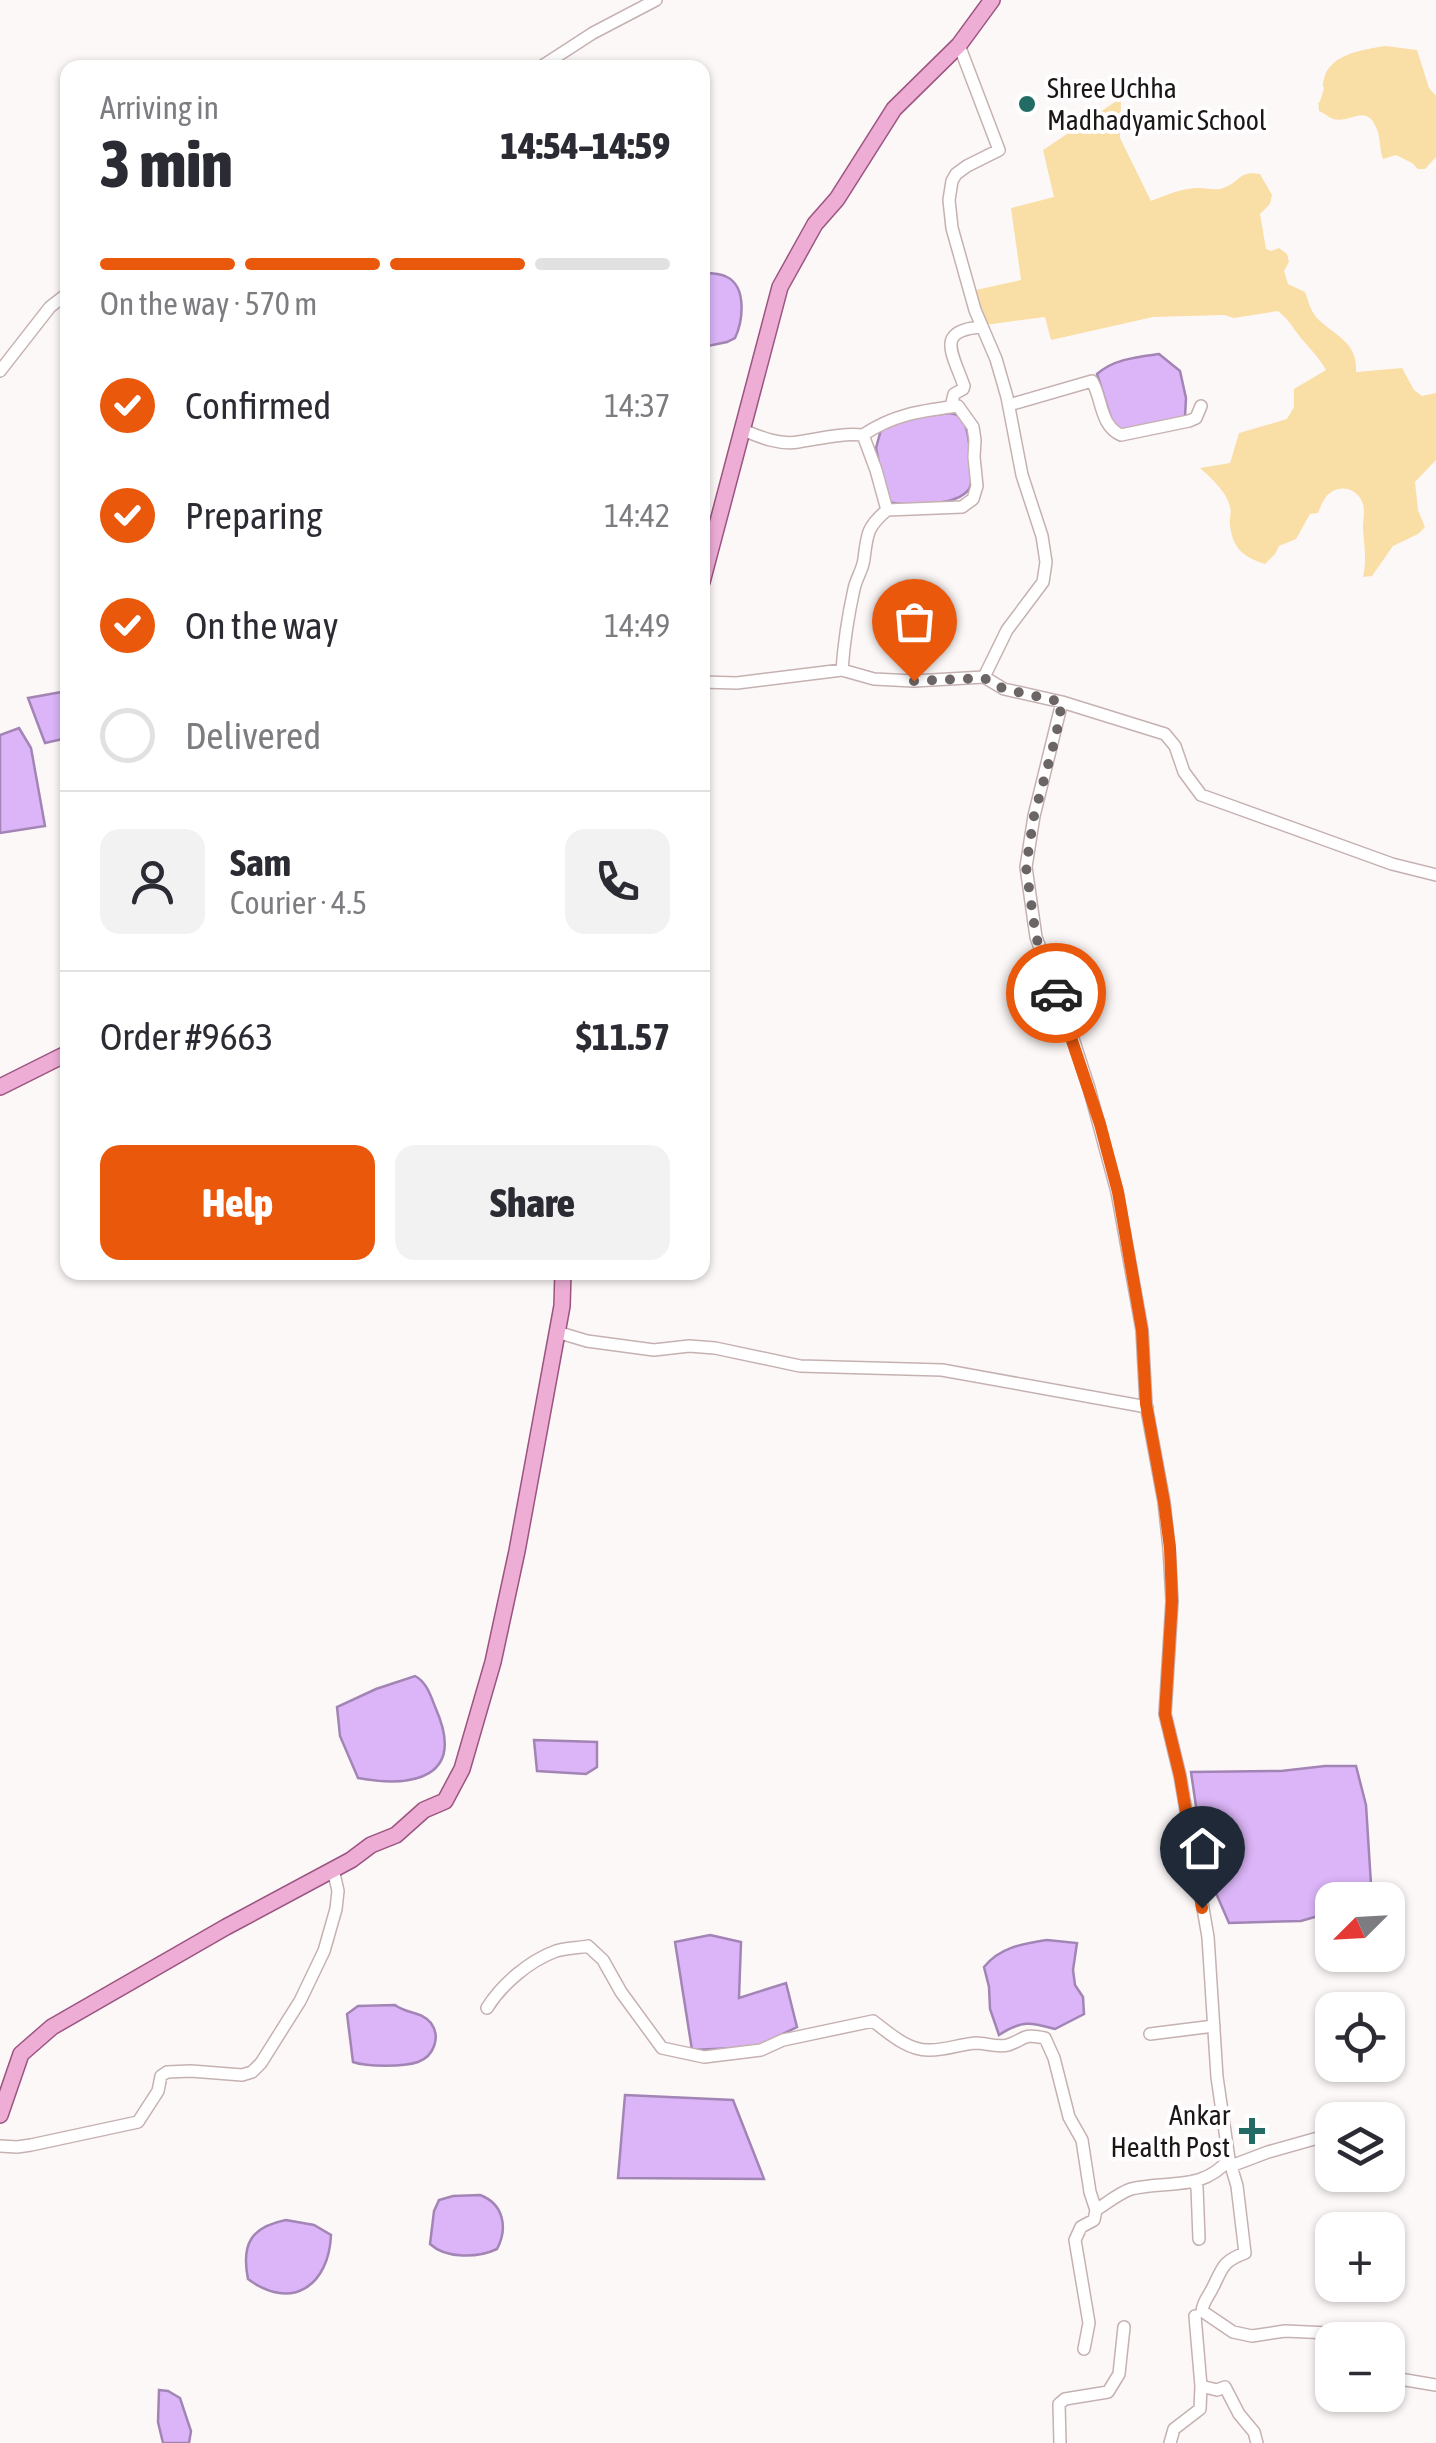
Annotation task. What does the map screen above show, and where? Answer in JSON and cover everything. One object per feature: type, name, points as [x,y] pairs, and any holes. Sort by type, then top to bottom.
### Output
[{"type":"main road","points":[[710,552],[780,287],[815,224],[837,199],[894,109],[959,45],[992,0]]},
{"type":"main road","points":[[0,1087],[60,1056]]},
{"type":"main road","points":[[0,2116],[21,2054],[52,2028],[371,1845],[396,1835],[424,1810],[445,1801],[462,1769],[493,1662],[517,1551],[564,1280]]},
{"type":"street","points":[[551,60],[656,0]]},
{"type":"street","points":[[959,45],[1000,150],[956,174],[949,190],[954,242],[996,358],[1046,562],[1043,582],[1007,630],[984,678]]},
{"type":"street","points":[[0,370],[60,299]]},
{"type":"street","points":[[951,407],[954,394],[964,386],[951,338],[962,330],[982,328]]},
{"type":"street","points":[[1009,406],[1092,381],[1108,425],[1120,434],[1189,421],[1196,418],[1201,406]]},
{"type":"street","points":[[742,430],[774,442],[796,443],[835,434],[863,435],[898,416],[958,406],[973,427],[977,486],[973,498],[962,506],[887,510],[872,522],[845,628],[842,670]]},
{"type":"street","points":[[863,435],[887,510]]},
{"type":"street","points":[[710,682],[737,684],[842,670],[874,679],[984,678],[1004,689],[1062,702],[1165,734],[1201,795],[1392,864],[1436,875]]},
{"type":"street","points":[[1062,702],[1034,816],[1026,867],[1036,937],[1067,1020],[1118,1192],[1142,1330],[1147,1407],[1170,1548],[1172,1601],[1165,1714],[1208,1936],[1216,2077],[1245,2253],[1230,2258],[1220,2268],[1202,2312],[1232,2332],[1252,2336],[1285,2331],[1315,2332]]},
{"type":"street","points":[[557,1332],[587,1341],[654,1350],[715,1348],[800,1366],[942,1370],[1147,1407]]},
{"type":"street","points":[[0,2146],[17,2147],[138,2122],[158,2091],[161,2076],[167,2072],[242,2076],[252,2072],[270,2051],[317,1970],[336,1909],[338,1891],[333,1869]]},
{"type":"street","points":[[487,2008],[523,1969],[556,1951],[588,1946],[602,1960],[662,2048],[704,2057],[761,2050],[782,2040],[872,2021],[897,2040],[930,2051],[971,2043],[998,2046],[1020,2037],[1045,2038],[1069,2117],[1082,2140],[1096,2210],[1094,2220],[1081,2227],[1076,2240],[1089,2324],[1084,2349]]},
{"type":"street","points":[[1150,2034],[1214,2026]]},
{"type":"street","points":[[1096,2210],[1126,2190],[1212,2176],[1230,2163],[1315,2139]]},
{"type":"street","points":[[1193,2181],[1197,2187],[1200,2239]]},
{"type":"street","points":[[1170,2443],[1174,2429],[1200,2409],[1195,2316]]},
{"type":"street","points":[[1060,2443],[1059,2404],[1065,2399],[1108,2392],[1119,2374],[1124,2327]]},
{"type":"street","points":[[1405,2379],[1436,2384]]},
{"type":"street","points":[[1201,2386],[1217,2390],[1225,2387],[1257,2443]]},
{"type":"shaded area","points":[[1386,46],[1417,50],[1429,88],[1436,96],[1436,157],[1425,169],[1418,169],[1396,155],[1383,159],[1378,131],[1367,116],[1340,120],[1319,111],[1324,79],[1333,64],[1349,54]]},
{"type":"shaded area","points":[[1121,98],[1120,138],[1151,201],[1186,189],[1220,189],[1243,175],[1260,174],[1272,195],[1270,204],[1260,214],[1266,249],[1279,248],[1287,254],[1289,262],[1284,271],[1288,284],[1305,292],[1317,318],[1350,348],[1356,372],[1402,368],[1414,390],[1422,396],[1436,393],[1436,460],[1415,482],[1418,510],[1425,527],[1393,546],[1372,576],[1363,577],[1364,507],[1354,492],[1340,489],[1328,495],[1318,513],[1310,514],[1296,539],[1279,546],[1265,564],[1245,555],[1236,545],[1228,501],[1200,468],[1230,463],[1239,433],[1287,419],[1294,407],[1294,389],[1326,370],[1278,311],[1234,318],[1153,317],[1051,340],[1045,317],[985,325],[976,290],[1021,280],[1011,208],[1054,197],[1043,150]]},
{"type":"shaded area","points":[[710,274],[727,277],[740,296],[740,323],[735,338],[710,346]]},
{"type":"shaded area","points":[[1159,354],[1180,371],[1186,398],[1185,417],[1115,431],[1097,374],[1118,362]]},
{"type":"shaded area","points":[[950,413],[961,419],[967,434],[969,489],[943,502],[887,502],[876,448],[882,426]]},
{"type":"shaded area","points":[[60,692],[60,740],[45,743],[28,698]]},
{"type":"shaded area","points":[[19,728],[31,748],[45,826],[0,833],[0,735]]},
{"type":"shaded area","points":[[415,1676],[428,1690],[444,1732],[439,1764],[415,1779],[358,1778],[340,1736],[337,1707]]},
{"type":"shaded area","points":[[534,1740],[597,1742],[597,1767],[586,1774],[537,1771]]},
{"type":"shaded area","points":[[1356,1766],[1366,1805],[1371,1882],[1315,1882],[1315,1917],[1301,1921],[1229,1923],[1205,1868],[1191,1772]]},
{"type":"shaded area","points":[[710,1935],[741,1942],[739,1998],[786,1983],[797,2027],[756,2047],[692,2050],[675,1942]]},
{"type":"shaded area","points":[[1047,1940],[1077,1943],[1073,1970],[1075,1985],[1083,1997],[1084,2014],[1055,2029],[1026,2024],[999,2035],[990,2009],[984,1967],[1004,1951]]},
{"type":"shaded area","points":[[395,2005],[431,2023],[436,2040],[432,2051],[418,2062],[404,2065],[353,2062],[347,2014],[358,2006]]},
{"type":"shaded area","points":[[625,2095],[733,2100],[764,2179],[618,2178]]},
{"type":"shaded area","points":[[480,2195],[494,2204],[502,2218],[497,2249],[462,2256],[430,2244],[439,2200]]},
{"type":"shaded area","points":[[286,2220],[314,2225],[331,2235],[329,2253],[315,2280],[293,2293],[279,2293],[248,2279],[246,2256],[257,2233]]},
{"type":"shaded area","points":[[159,2390],[180,2398],[191,2431],[189,2443],[163,2443],[158,2422]]},
{"type":"way so far","points":[[914,681],[984,678],[1004,689],[1062,702],[1034,816],[1026,867],[1036,937],[1056,993]]},
{"type":"place","name":"Shree Uchha Madhadyamic School","points":[[1027,104]]},
{"type":"place","name":"Ankar Health Post","points":[[1252,2131]]},
{"type":"route","points":[[1056,993],[1100,1124],[1118,1192],[1142,1330],[1146,1404],[1170,1548],[1172,1601],[1165,1714],[1180,1776],[1202,1908]]}]
